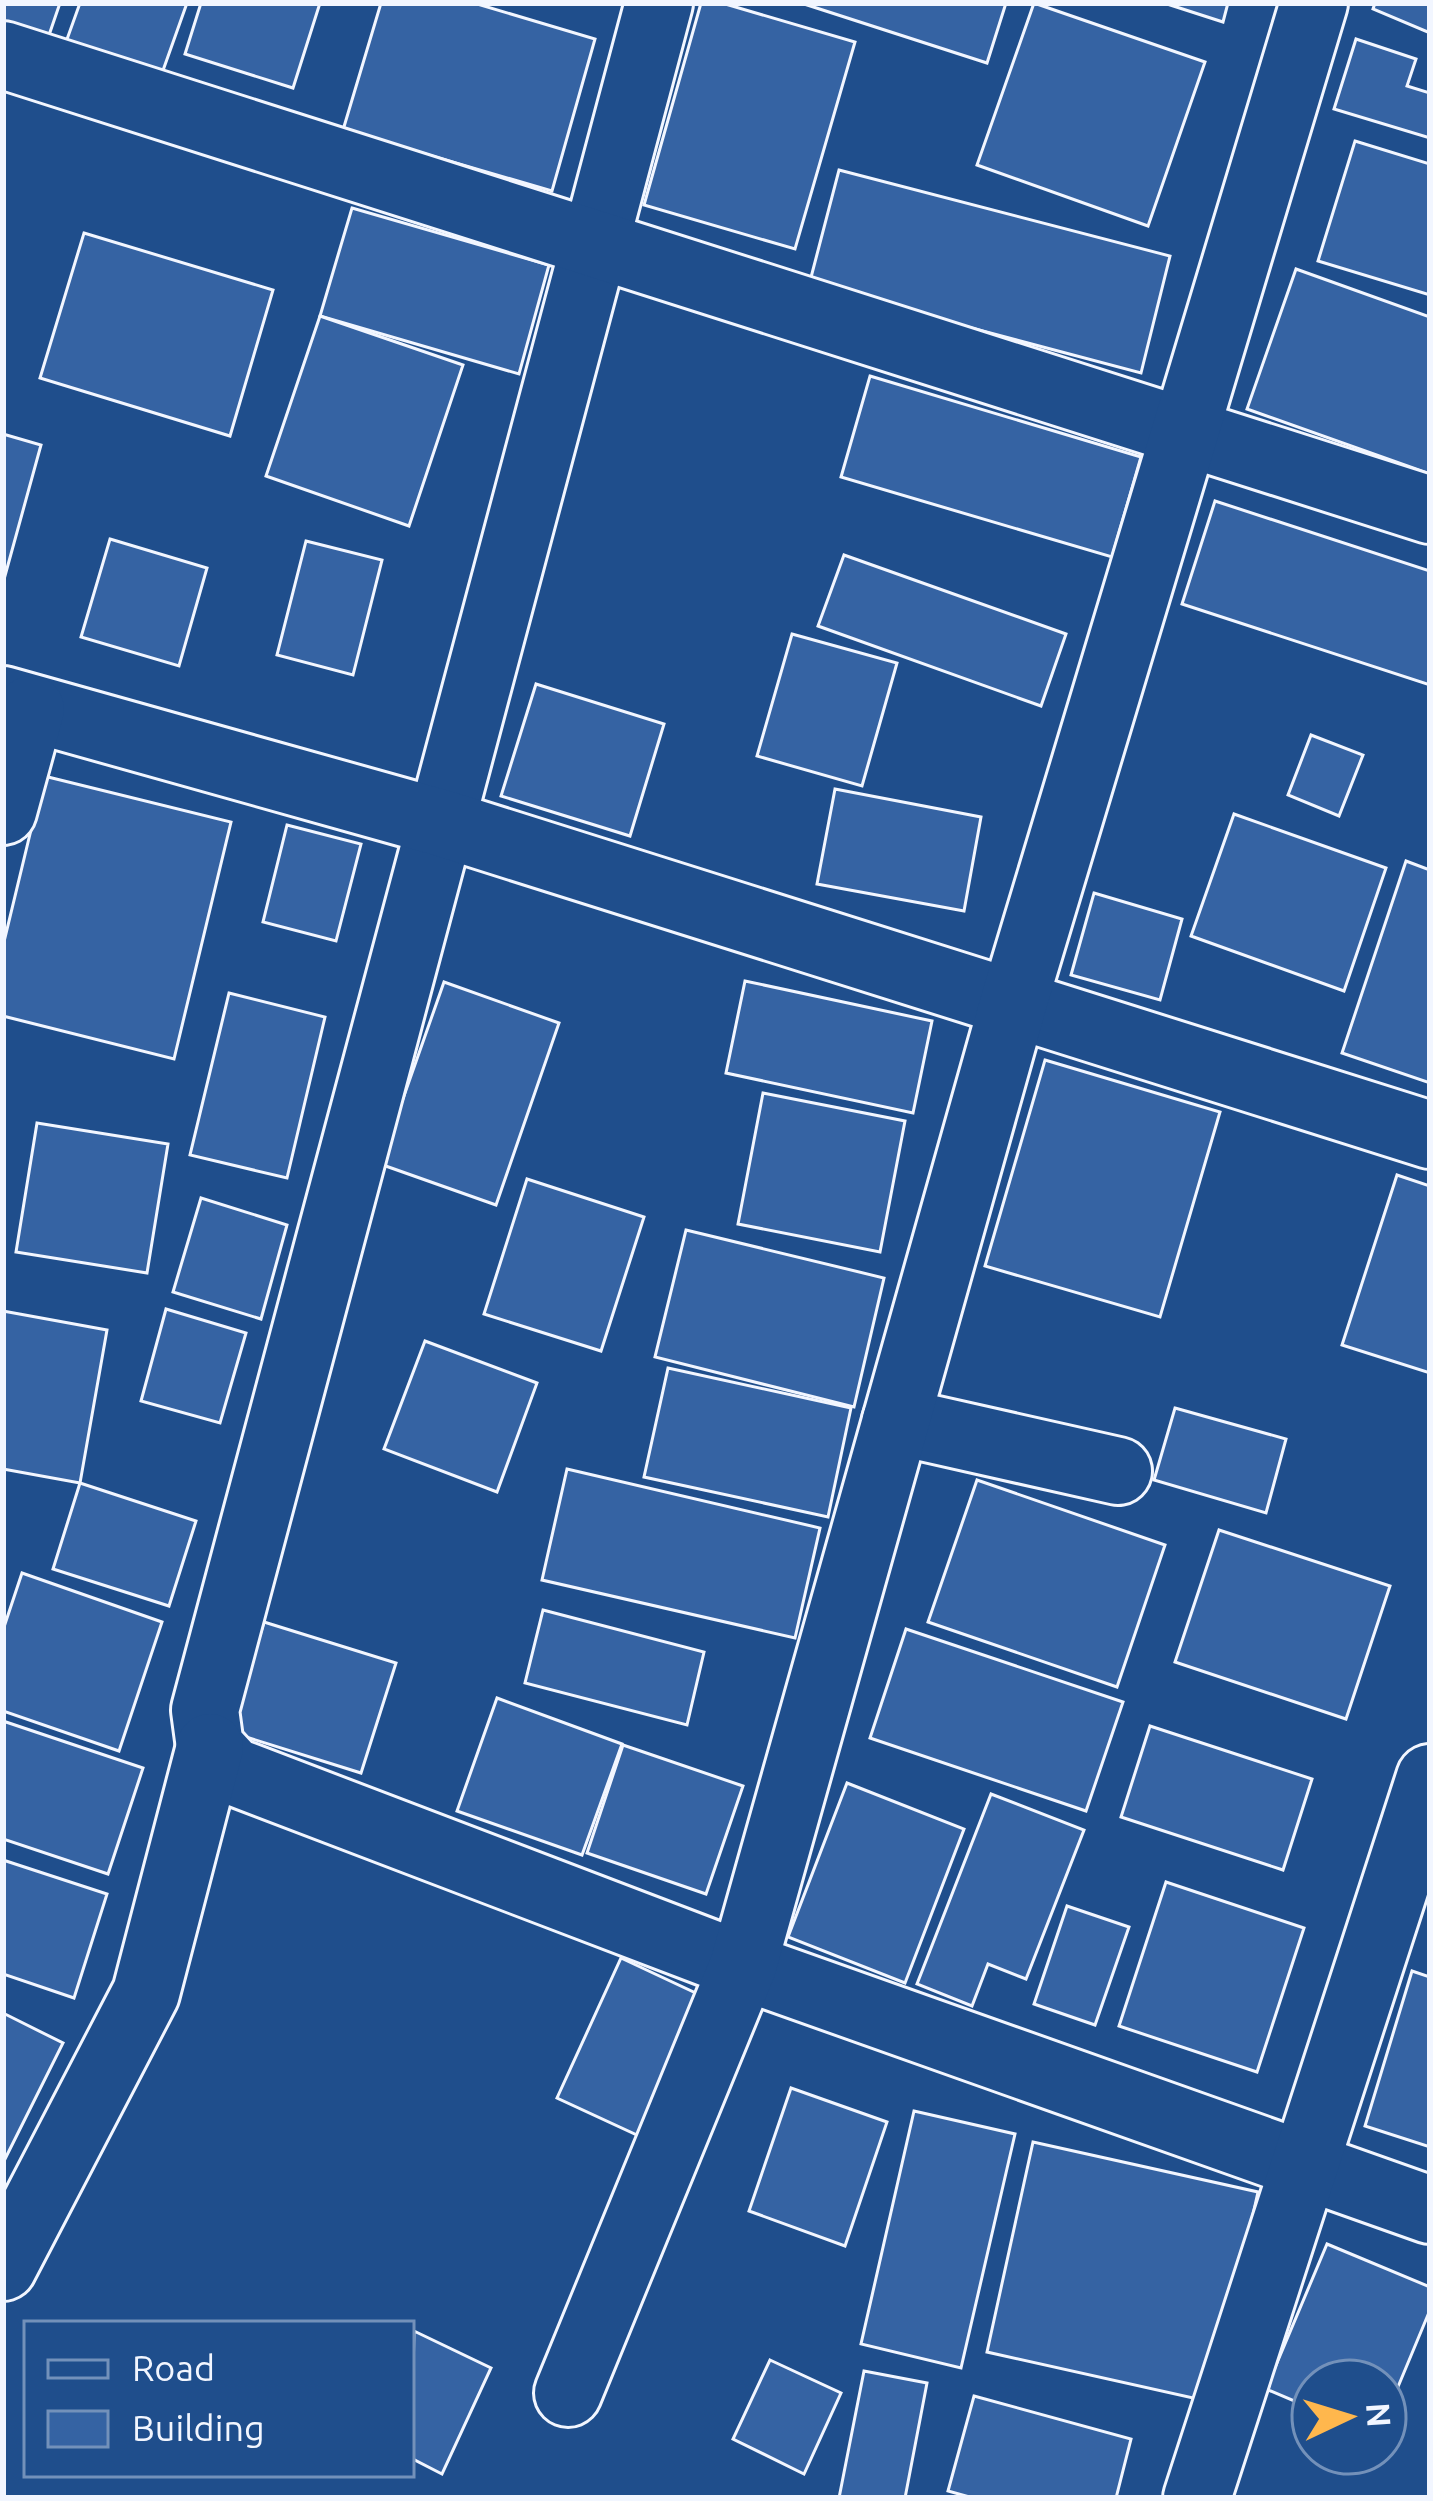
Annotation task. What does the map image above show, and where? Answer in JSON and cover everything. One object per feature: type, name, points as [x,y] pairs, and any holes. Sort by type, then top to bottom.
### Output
[{"type":"street","points":[[3,2267],[146,1993],[210,1747],[205,1710],[445,824],[659,3]]},
{"type":"street","points":[[568,2393],[743,1966],[1014,1001],[1314,3]]},
{"type":"street","points":[[3,56],[1430,510]]},
{"type":"street","points":[[3,811],[17,704],[445,824],[1430,1135]]},
{"type":"street","points":[[896,1421],[1118,1472]]},
{"type":"street","points":[[210,1747],[232,1771],[743,1966],[1430,2210]]},
{"type":"street","points":[[1197,2498],[1430,1778]]},
{"type":"building","points":[[3,3],[60,3],[48,38],[3,23]]},
{"type":"building","points":[[80,3],[187,3],[161,76],[66,42]]},
{"type":"building","points":[[201,3],[320,3],[293,88],[185,54]]},
{"type":"building","points":[[381,3],[474,3],[595,39],[552,191],[343,130]]},
{"type":"building","points":[[701,3],[722,3],[855,42],[795,249],[644,205]]},
{"type":"building","points":[[801,3],[1006,3],[987,63]]},
{"type":"building","points":[[1034,3],[1205,62],[1148,226],[977,165]]},
{"type":"building","points":[[1164,3],[1228,3],[1223,22]]},
{"type":"building","points":[[1375,3],[1430,3],[1430,33],[1373,9]]},
{"type":"building","points":[[1356,39],[1416,59],[1407,86],[1430,93],[1430,138],[1334,109]]},
{"type":"building","points":[[1355,141],[1430,164],[1430,295],[1318,261]]},
{"type":"building","points":[[839,170],[1170,256],[1141,373],[809,285]]},
{"type":"building","points":[[352,208],[549,265],[519,374],[320,316]]},
{"type":"building","points":[[84,233],[273,290],[230,436],[40,378]]},
{"type":"building","points":[[1296,269],[1430,317],[1430,474],[1247,409]]},
{"type":"building","points":[[320,316],[463,365],[409,526],[266,476]]},
{"type":"building","points":[[870,376],[1141,457],[1112,557],[841,477]]},
{"type":"building","points":[[3,434],[41,445],[3,583]]},
{"type":"building","points":[[1215,501],[1430,571],[1430,685],[1182,604]]},
{"type":"building","points":[[110,539],[207,568],[179,666],[81,637]]},
{"type":"building","points":[[306,541],[382,560],[353,675],[277,655]]},
{"type":"building","points":[[844,555],[1066,634],[1041,706],[818,626]]},
{"type":"building","points":[[792,634],[897,663],[862,786],[757,756]]},
{"type":"building","points":[[536,684],[664,724],[630,836],[501,796]]},
{"type":"building","points":[[1311,735],[1363,755],[1339,816],[1288,795]]},
{"type":"building","points":[[44,776],[231,822],[174,1059],[3,1016],[3,946]]},
{"type":"building","points":[[835,789],[981,817],[964,911],[817,884]]},
{"type":"building","points":[[1234,814],[1386,868],[1344,991],[1191,936]]},
{"type":"building","points":[[287,825],[361,844],[336,941],[263,922]]},
{"type":"building","points":[[1406,861],[1430,870],[1430,1083],[1342,1053]]},
{"type":"building","points":[[1094,893],[1182,919],[1160,1000],[1071,975]]},
{"type":"building","points":[[745,981],[932,1021],[913,1113],[726,1073]]},
{"type":"building","points":[[444,982],[559,1023],[496,1205],[380,1164]]},
{"type":"building","points":[[229,993],[325,1017],[287,1178],[190,1155]]},
{"type":"building","points":[[1045,1060],[1220,1112],[1160,1317],[985,1266]]},
{"type":"building","points":[[763,1093],[905,1121],[880,1252],[738,1224]]},
{"type":"building","points":[[37,1123],[168,1144],[147,1273],[16,1252]]},
{"type":"building","points":[[1397,1175],[1430,1186],[1430,1373],[1342,1345]]},
{"type":"building","points":[[527,1179],[644,1217],[601,1351],[484,1314]]},
{"type":"building","points":[[201,1198],[287,1225],[261,1319],[173,1292]]},
{"type":"building","points":[[686,1230],[884,1278],[854,1407],[655,1357]]},
{"type":"building","points":[[166,1309],[246,1333],[220,1423],[141,1401]]},
{"type":"building","points":[[3,1311],[107,1330],[80,1483],[3,1469]]},
{"type":"building","points":[[425,1341],[537,1383],[497,1492],[384,1449]]},
{"type":"building","points":[[668,1368],[851,1408],[828,1517],[644,1477]]},
{"type":"building","points":[[1175,1408],[1286,1439],[1266,1513],[1154,1480]]},
{"type":"building","points":[[567,1469],[820,1528],[795,1638],[542,1580]]},
{"type":"building","points":[[977,1480],[1165,1545],[1117,1687],[928,1622]]},
{"type":"building","points":[[80,1483],[196,1521],[169,1606],[53,1569]]},
{"type":"building","points":[[1219,1530],[1390,1586],[1346,1719],[1175,1662]]},
{"type":"building","points":[[22,1573],[162,1622],[119,1751],[3,1711],[3,1630]]},
{"type":"building","points":[[543,1610],[704,1652],[687,1725],[525,1683]]},
{"type":"building","points":[[264,1622],[396,1663],[361,1773],[230,1732]]},
{"type":"building","points":[[906,1629],[1123,1702],[1086,1811],[870,1738]]},
{"type":"building","points":[[497,1698],[622,1744],[582,1855],[457,1811]]},
{"type":"building","points":[[3,1721],[143,1768],[108,1874],[3,1839]]},
{"type":"building","points":[[1150,1726],[1312,1779],[1283,1870],[1121,1817]]},
{"type":"building","points":[[623,1745],[743,1786],[706,1894],[587,1853]]},
{"type":"building","points":[[847,1783],[964,1829],[905,1983],[788,1937]]},
{"type":"building","points":[[991,1794],[1084,1830],[1026,1979],[988,1964],[972,2006],[917,1984]]},
{"type":"building","points":[[3,1860],[107,1894],[74,1998],[3,1974]]},
{"type":"building","points":[[1166,1882],[1304,1928],[1257,2072],[1119,2026]]},
{"type":"building","points":[[1067,1906],[1129,1927],[1095,2025],[1034,2004]]},
{"type":"building","points":[[621,1958],[702,1996],[637,2135],[557,2098]]},
{"type":"building","points":[[1412,1971],[1430,1977],[1430,2147],[1365,2126]]},
{"type":"building","points":[[3,2013],[63,2043],[3,2163]]},
{"type":"building","points":[[791,2088],[887,2122],[845,2246],[749,2211]]},
{"type":"building","points":[[914,2111],[1015,2134],[961,2368],[861,2344]]},
{"type":"building","points":[[1033,2142],[1258,2192],[1211,2402],[987,2352]]},
{"type":"building","points":[[1327,2244],[1430,2287],[1430,2310],[1409,2360],[1289,2357],[1289,2399],[1266,2389]]},
{"type":"building","points":[[414,2331],[491,2368],[442,2474],[414,2460]]},
{"type":"building","points":[[770,2360],[841,2393],[804,2474],[733,2439]]},
{"type":"building","points":[[864,2371],[927,2383],[905,2498],[839,2498]]},
{"type":"building","points":[[974,2396],[1131,2439],[1116,2498],[973,2498],[948,2491]]}]
